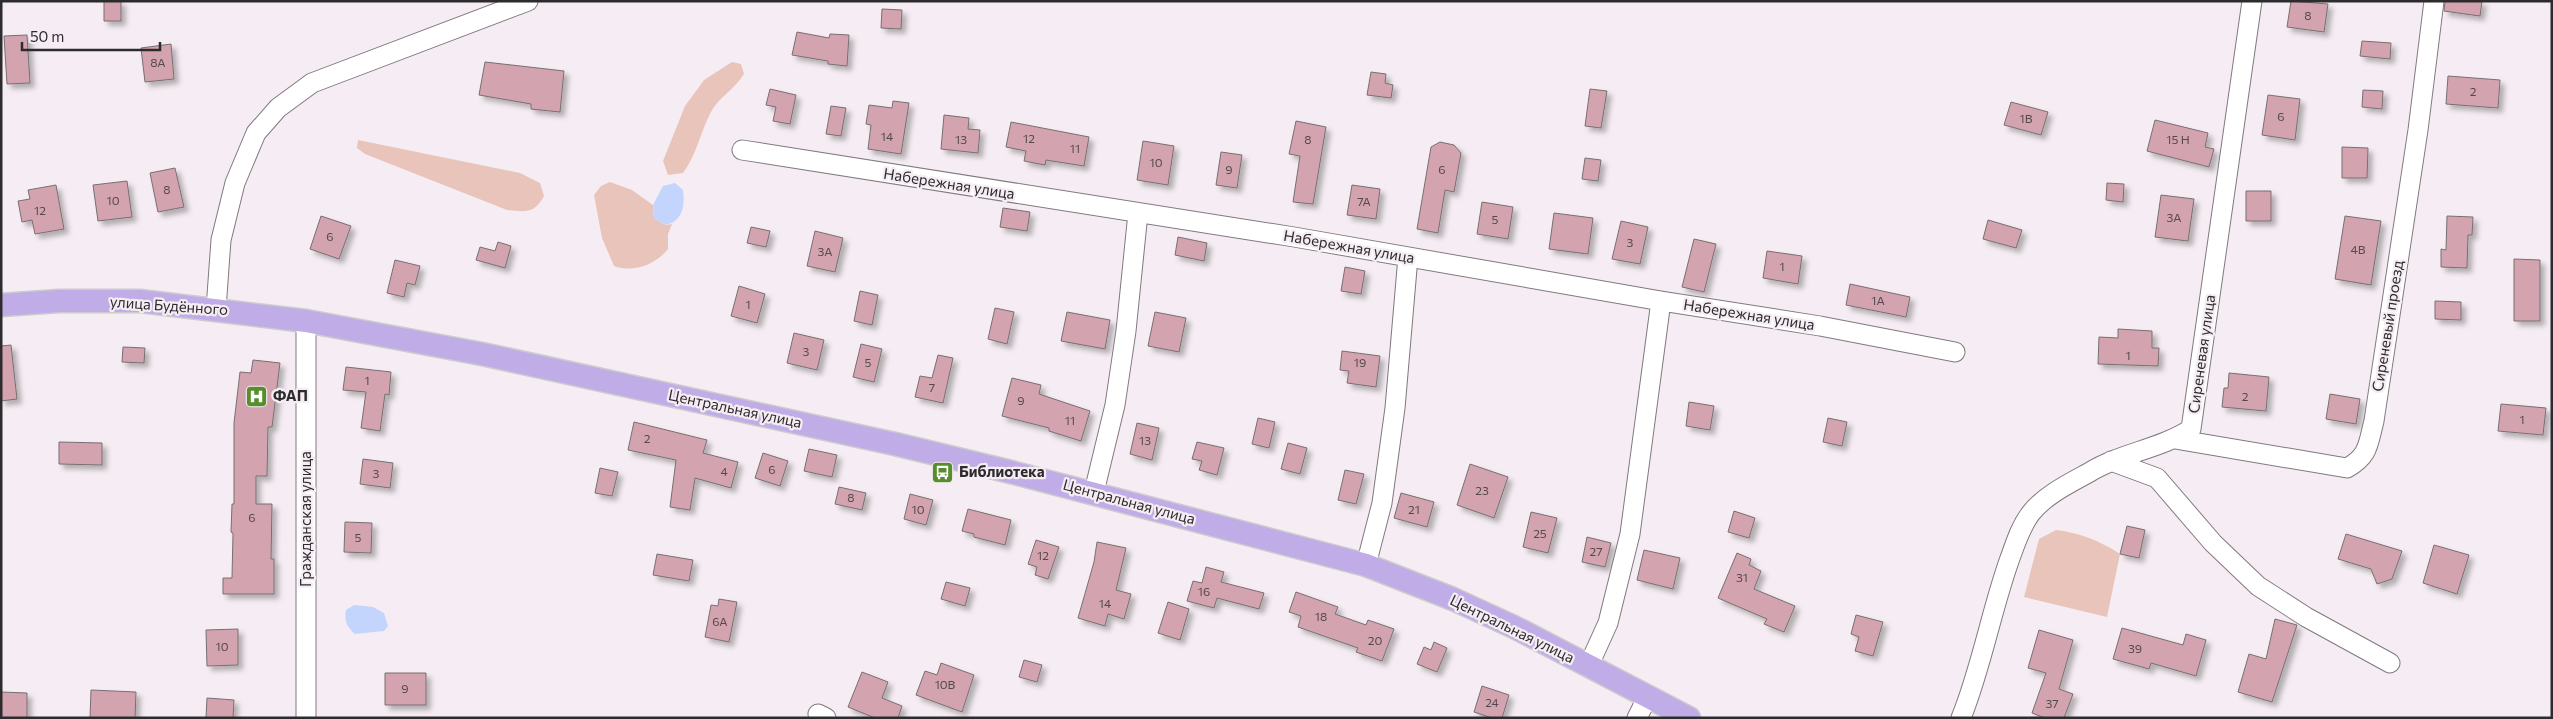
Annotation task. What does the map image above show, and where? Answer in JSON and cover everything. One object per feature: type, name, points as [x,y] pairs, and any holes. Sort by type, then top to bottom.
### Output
[{"type":"main road","name":"улица Будённого","points":[[1,305],[59,301],[140,301],[306,321]]},
{"type":"main road","name":"Центральная улица","points":[[306,321],[482,354],[881,440],[1094,492],[1366,565],[1453,599],[1514,627],[1647,698],[1689,718]]},
{"type":"street","points":[[216,309],[221,240],[235,183],[256,133],[278,108],[312,83],[528,1]]},
{"type":"street","name":"Сиреневая улица","points":[[1961,718],[2018,535],[2031,513],[2047,498],[2070,483],[2111,461],[2175,439],[2191,429],[2252,1]]},
{"type":"street","name":"Сиреневый проезд","points":[[2175,439],[2347,468],[2359,462],[2366,454],[2374,421],[2418,130],[2434,1]]},
{"type":"street","name":"Набережная улица","points":[[742,150],[1408,257],[1660,301],[1820,326],[1955,352]]},
{"type":"street","points":[[1094,492],[1116,396],[1126,331],[1138,213]]},
{"type":"street","points":[[1366,565],[1382,503],[1395,408],[1408,257]]},
{"type":"street","points":[[1588,667],[1608,623],[1630,534],[1660,301]]},
{"type":"street","name":"Гражданская улица","points":[[306,321],[306,718]]},
{"type":"street","points":[[2111,461],[2157,478],[2213,542],[2258,586],[2306,617],[2390,663]]},
{"type":"street","points":[[1637,718],[1647,698]]},
{"type":"shaded area","points":[[732,62],[741,64],[744,74],[714,107],[692,158],[683,173],[668,175],[663,161],[685,106],[704,80]]},
{"type":"shaded area","points":[[358,140],[520,173],[540,183],[544,196],[533,209],[507,210],[365,154],[357,148]]},
{"type":"shaded area","points":[[610,182],[632,190],[653,205],[654,218],[665,225],[672,224],[668,234],[668,249],[663,255],[644,266],[629,269],[614,266],[602,238],[594,195],[601,186]]},
{"type":"shaded area","points":[[2056,530],[2090,538],[2120,554],[2107,617],[2024,597],[2039,539]]},
{"type":"water","points":[[675,183],[683,190],[682,212],[676,220],[665,225],[654,218],[653,205],[663,186]]},
{"type":"water","points":[[354,605],[373,607],[384,613],[388,626],[384,631],[355,634],[348,626],[345,617],[346,610]]},
{"type":"building","points":[[104,1],[121,1],[121,21],[104,21]]},
{"type":"building","points":[[2291,1],[2328,4],[2324,32],[2287,27]]},
{"type":"building","points":[[2445,1],[2482,1],[2480,16],[2444,11]]},
{"type":"building","points":[[882,9],[902,10],[901,29],[881,28]]},
{"type":"building","points":[[797,32],[829,38],[830,34],[849,35],[847,66],[828,64],[828,61],[792,55]]},
{"type":"building","points":[[27,35],[30,83],[7,84],[4,36]]},
{"type":"building","points":[[2362,41],[2391,43],[2390,59],[2360,56]]},
{"type":"building","points":[[171,44],[174,79],[145,82],[141,48]]},
{"type":"building","points":[[485,62],[564,71],[560,112],[531,109],[531,104],[479,95]]},
{"type":"building","points":[[1371,72],[1386,74],[1385,83],[1393,85],[1391,98],[1367,95]]},
{"type":"building","points":[[2448,76],[2500,80],[2498,108],[2446,104]]},
{"type":"building","points":[[770,89],[796,95],[790,124],[773,121],[776,107],[766,105]]},
{"type":"building","points":[[1590,89],[1607,91],[1601,128],[1585,126]]},
{"type":"building","points":[[2363,90],[2383,91],[2382,109],[2362,107]]},
{"type":"building","points":[[2268,95],[2300,99],[2295,140],[2262,135]]},
{"type":"building","points":[[893,101],[909,103],[901,154],[868,149],[871,125],[866,124],[869,105],[892,108]]},
{"type":"building","points":[[2011,102],[2048,112],[2041,135],[2004,125]]},
{"type":"building","points":[[831,106],[846,108],[841,136],[826,134]]},
{"type":"building","points":[[944,115],[969,118],[968,129],[980,130],[978,153],[941,149]]},
{"type":"building","points":[[2155,120],[2208,133],[2205,147],[2214,149],[2209,167],[2147,151]]},
{"type":"building","points":[[1296,121],[1326,127],[1313,204],[1293,202],[1300,156],[1289,154]]},
{"type":"building","points":[[1011,122],[1089,137],[1084,166],[1046,160],[1045,165],[1024,161],[1026,151],[1006,147]]},
{"type":"building","points":[[1143,141],[1174,146],[1168,185],[1137,180]]},
{"type":"building","points":[[1440,142],[1454,145],[1461,153],[1454,192],[1445,190],[1438,233],[1417,229],[1431,147]]},
{"type":"building","points":[[2342,147],[2368,148],[2367,178],[2342,178]]},
{"type":"building","points":[[1221,152],[1242,155],[1237,188],[1216,185]]},
{"type":"building","points":[[1585,158],[1601,160],[1598,181],[1582,179]]},
{"type":"building","points":[[175,168],[184,207],[158,212],[150,173]]},
{"type":"building","points":[[127,181],[132,217],[98,221],[93,185]]},
{"type":"building","points":[[2107,183],[2124,184],[2123,202],[2106,200]]},
{"type":"building","points":[[56,185],[64,229],[35,234],[32,220],[22,222],[18,201],[30,199],[28,190]]},
{"type":"building","points":[[1352,185],[1380,189],[1376,219],[1347,215]]},
{"type":"building","points":[[2246,191],[2271,191],[2271,221],[2246,221]]},
{"type":"building","points":[[2161,195],[2194,199],[2188,241],[2155,237]]},
{"type":"building","points":[[1482,202],[1513,207],[1508,239],[1477,234]]},
{"type":"building","points":[[1003,208],[1030,212],[1027,231],[1000,227]]},
{"type":"building","points":[[1554,213],[1593,218],[1588,254],[1549,249]]},
{"type":"building","points":[[321,216],[351,226],[339,259],[310,249]]},
{"type":"building","points":[[2345,216],[2381,221],[2371,285],[2335,279]]},
{"type":"building","points":[[2447,216],[2473,217],[2472,235],[2468,235],[2467,268],[2441,267],[2441,249],[2446,250]]},
{"type":"building","points":[[1988,220],[2022,230],[2016,248],[1983,239]]},
{"type":"building","points":[[1621,221],[1648,227],[1640,264],[1612,259]]},
{"type":"building","points":[[751,227],[770,231],[766,247],[747,243]]},
{"type":"building","points":[[815,231],[843,238],[835,272],[807,266]]},
{"type":"building","points":[[1178,237],[1207,243],[1204,261],[1175,255]]},
{"type":"building","points":[[1694,239],[1716,244],[1704,292],[1682,287]]},
{"type":"building","points":[[498,242],[511,246],[505,268],[476,260],[480,247],[495,251]]},
{"type":"building","points":[[1767,251],[1802,256],[1798,284],[1763,278]]},
{"type":"building","points":[[2514,259],[2540,260],[2540,321],[2514,321]]},
{"type":"building","points":[[395,260],[420,266],[415,285],[407,283],[404,297],[387,293]]},
{"type":"building","points":[[1345,267],[1365,271],[1361,294],[1341,291]]},
{"type":"building","points":[[1850,284],[1910,297],[1906,317],[1846,305]]},
{"type":"building","points":[[739,286],[765,294],[757,323],[731,316]]},
{"type":"building","points":[[860,291],[878,295],[872,325],[854,321]]},
{"type":"building","points":[[2435,301],[2461,302],[2461,320],[2435,319]]},
{"type":"building","points":[[995,308],[1014,312],[1007,344],[988,339]]},
{"type":"building","points":[[1067,312],[1110,320],[1105,349],[1061,341]]},
{"type":"building","points":[[1155,312],[1186,318],[1179,352],[1148,346]]},
{"type":"building","points":[[2118,329],[2152,331],[2152,348],[2159,348],[2158,366],[2098,364],[2099,337],[2118,338]]},
{"type":"building","points":[[794,333],[824,340],[817,370],[787,363]]},
{"type":"building","points":[[861,344],[882,349],[874,382],[853,377]]},
{"type":"building","points":[[11,345],[17,399],[1,401],[1,346]]},
{"type":"building","points":[[123,347],[145,348],[144,363],[122,362]]},
{"type":"building","points":[[1342,351],[1380,356],[1376,387],[1347,383],[1349,371],[1340,370]]},
{"type":"building","points":[[938,355],[953,358],[943,403],[915,397],[920,376],[932,378]]},
{"type":"building","points":[[253,360],[280,363],[272,427],[268,427],[267,476],[256,476],[256,504],[272,504],[271,559],[274,559],[274,594],[223,594],[223,578],[232,578],[233,533],[231,532],[232,504],[234,504],[234,423],[240,372],[251,373]]},
{"type":"building","points":[[346,367],[391,372],[389,395],[385,394],[380,431],[361,428],[366,392],[343,390]]},
{"type":"building","points":[[2229,373],[2269,377],[2266,411],[2222,407],[2224,388],[2228,388]]},
{"type":"building","points":[[1012,378],[1041,385],[1039,394],[1090,411],[1081,441],[1049,431],[1049,428],[1002,416]]},
{"type":"building","points":[[2330,394],[2360,399],[2356,424],[2326,419]]},
{"type":"building","points":[[1689,402],[1714,406],[1710,430],[1686,426]]},
{"type":"building","points":[[2501,404],[2546,408],[2543,435],[2498,431]]},
{"type":"building","points":[[1258,418],[1275,422],[1269,448],[1252,444]]},
{"type":"building","points":[[1828,418],[1847,422],[1842,446],[1823,442]]},
{"type":"building","points":[[634,422],[707,440],[703,453],[738,462],[731,488],[695,478],[690,510],[670,507],[676,460],[628,450]]},
{"type":"building","points":[[1137,423],[1159,428],[1152,460],[1130,454]]},
{"type":"building","points":[[59,442],[102,443],[102,465],[59,464]]},
{"type":"building","points":[[1197,442],[1224,448],[1217,475],[1199,470],[1202,461],[1192,459]]},
{"type":"building","points":[[1288,443],[1307,448],[1300,474],[1281,469]]},
{"type":"building","points":[[809,449],[837,455],[832,477],[804,471]]},
{"type":"building","points":[[763,453],[788,461],[780,486],[755,478]]},
{"type":"building","points":[[363,459],[393,463],[390,488],[360,484]]},
{"type":"building","points":[[1470,464],[1508,477],[1494,518],[1457,505]]},
{"type":"building","points":[[600,468],[618,472],[612,496],[595,493]]},
{"type":"building","points":[[1345,470],[1364,474],[1356,504],[1338,500]]},
{"type":"building","points":[[839,487],[866,493],[862,510],[835,504]]},
{"type":"building","points":[[1401,493],[1434,502],[1427,527],[1394,518]]},
{"type":"building","points":[[910,494],[933,500],[926,525],[904,519]]},
{"type":"building","points":[[968,509],[1011,520],[1005,545],[974,537],[974,534],[962,531]]},
{"type":"building","points":[[1734,511],[1755,518],[1749,538],[1728,532]]},
{"type":"building","points":[[1531,512],[1557,518],[1548,553],[1523,547]]},
{"type":"building","points":[[345,522],[372,523],[371,553],[344,552]]},
{"type":"building","points":[[2127,526],[2145,530],[2139,558],[2120,554]]},
{"type":"building","points":[[2346,534],[2402,551],[2392,579],[2377,584],[2371,569],[2338,559]]},
{"type":"building","points":[[1587,537],[1611,543],[1605,567],[1582,562]]},
{"type":"building","points":[[1036,540],[1059,547],[1048,579],[1035,575],[1037,567],[1028,564]]},
{"type":"building","points":[[1097,542],[1126,548],[1116,590],[1131,594],[1124,619],[1108,614],[1105,626],[1078,618],[1094,562]]},
{"type":"building","points":[[2434,545],[2469,555],[2457,594],[2423,583]]},
{"type":"building","points":[[1644,550],[1680,558],[1673,589],[1637,580]]},
{"type":"building","points":[[1737,553],[1751,559],[1749,565],[1761,571],[1754,589],[1795,606],[1784,632],[1764,624],[1767,619],[1718,598]]},
{"type":"building","points":[[657,554],[693,560],[689,581],[653,575]]},
{"type":"building","points":[[1206,567],[1224,572],[1221,582],[1264,593],[1259,609],[1217,598],[1214,608],[1187,601],[1193,581],[1202,583]]},
{"type":"building","points":[[946,582],[970,588],[965,606],[941,599]]},
{"type":"building","points":[[1296,592],[1338,607],[1335,614],[1366,625],[1368,620],[1394,629],[1382,661],[1356,652],[1358,648],[1298,627],[1301,616],[1289,612]]},
{"type":"building","points":[[719,599],[737,602],[729,642],[705,637],[711,605],[718,606]]},
{"type":"building","points":[[1168,602],[1189,609],[1180,640],[1158,633]]},
{"type":"building","points":[[1856,615],[1883,622],[1873,656],[1855,651],[1859,637],[1851,634]]},
{"type":"building","points":[[2275,619],[2297,625],[2272,702],[2238,692],[2249,654],[2266,659]]},
{"type":"building","points":[[2122,628],[2183,645],[2186,634],[2206,640],[2196,676],[2151,663],[2149,669],[2113,659]]},
{"type":"building","points":[[238,629],[238,665],[207,666],[206,630]]},
{"type":"building","points":[[2039,630],[2073,640],[2059,689],[2073,694],[2064,718],[2045,718],[2032,713],[2046,673],[2028,668]]},
{"type":"building","points":[[1434,642],[1447,648],[1437,672],[1417,664],[1424,647],[1431,650]]},
{"type":"building","points":[[1024,660],[1042,665],[1037,682],[1019,677]]},
{"type":"building","points":[[941,663],[974,675],[962,712],[916,695],[925,671],[937,675]]},
{"type":"building","points":[[862,672],[888,682],[882,698],[902,706],[898,718],[875,718],[848,707]]},
{"type":"building","points":[[385,673],[426,673],[426,705],[385,705]]},
{"type":"building","points":[[1482,686],[1509,695],[1502,718],[1492,718],[1474,712]]},
{"type":"building","points":[[91,690],[136,692],[135,718],[90,718]]},
{"type":"building","points":[[1,692],[27,693],[27,718],[1,718]]},
{"type":"building","points":[[207,698],[234,700],[233,718],[206,718]]},
{"type":"place","name":"ФАП","points":[[257,396]]},
{"type":"place","name":"Библиотека","points":[[943,472]]}]
